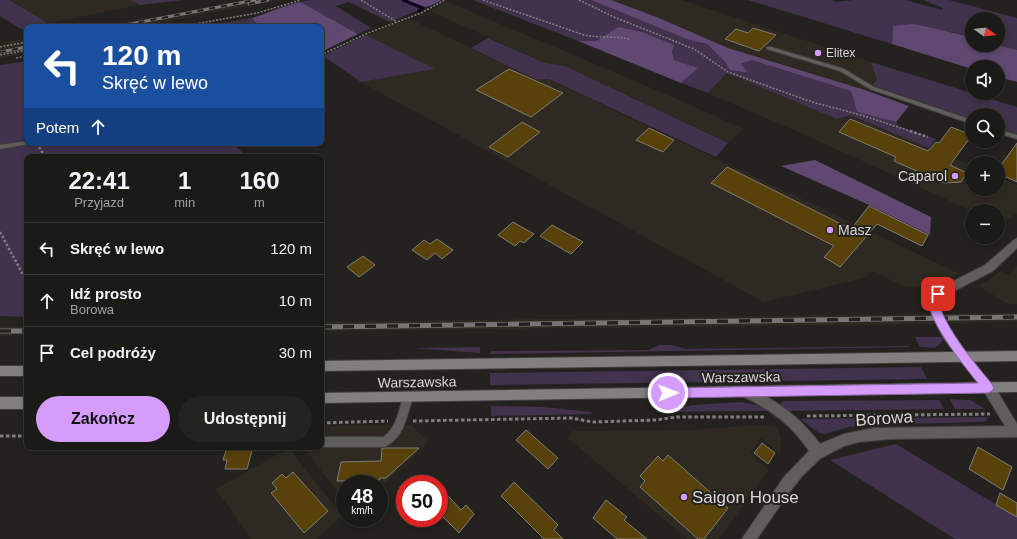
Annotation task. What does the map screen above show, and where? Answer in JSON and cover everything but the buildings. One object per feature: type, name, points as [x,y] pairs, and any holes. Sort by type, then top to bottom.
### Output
[{"type":"main road","name":"Warszawska","points":[[324,366],[1017,356]]},
{"type":"main road","points":[[0,371],[24,371]]},
{"type":"main road","name":"Warszawska","points":[[324,398],[1017,388]]},
{"type":"main road","points":[[0,403],[24,403]]},
{"type":"street","points":[[963,357],[934,309],[934,298],[944,290],[989,268],[1017,242]]},
{"type":"street","name":"Borowa","points":[[963,357],[988,388],[1016,432]]},
{"type":"street","points":[[746,392],[768,402],[789,417],[806,436],[818,453]]},
{"type":"street","name":"Borowa","points":[[749,539],[791,480],[803,466],[818,453],[842,441],[868,435],[896,433],[1016,432]]},
{"type":"lane","points":[[769,48],[842,70],[872,88],[965,120]]},
{"type":"lane","points":[[1005,133],[1017,137]]},
{"type":"lane","points":[[0,147],[24,143]]},
{"type":"lane","points":[[324,442],[384,442],[391,439],[401,421],[408,397]]},
{"type":"path","points":[[195,24],[257,13],[301,0]]},
{"type":"path","points":[[360,0],[397,22]]},
{"type":"path","points":[[324,54],[368,33],[421,13],[445,0]]},
{"type":"path","points":[[482,0],[526,14],[535,19],[550,22],[584,35],[601,38],[618,37],[629,39]]},
{"type":"path","points":[[579,0],[614,17],[680,42],[694,49],[728,72],[812,102],[862,115],[928,137]]},
{"type":"path","points":[[0,47],[24,43]]},
{"type":"path","points":[[0,55],[24,51]]},
{"type":"path","points":[[16,58],[24,57]]},
{"type":"path","points":[[0,232],[24,276]]},
{"type":"path","points":[[804,416],[989,414]]},
{"type":"path","points":[[324,422],[571,418],[593,422],[656,420],[676,417],[766,417]]},
{"type":"path","points":[[0,436],[24,436]]},
{"type":"shaded area","points":[[0,0],[9,0],[48,23],[24,24],[23,30],[0,16]]},
{"type":"shaded area","points":[[9,0],[130,0],[140,5],[48,23]]},
{"type":"shaded area","points":[[130,0],[184,0],[140,5]]},
{"type":"shaded area","points":[[246,0],[277,0],[154,24],[118,24]]},
{"type":"shaded area","points":[[310,0],[403,0],[423,8],[390,22],[349,2],[336,6],[371,28],[358,34],[300,2]]},
{"type":"shaded area","points":[[403,0],[442,0],[430,6],[422,7]]},
{"type":"shaded area","points":[[473,0],[591,0],[689,40],[707,44],[725,62],[730,70],[747,73],[741,64],[752,60],[851,91],[857,112],[896,122],[899,126],[936,139],[929,148],[850,115],[837,119],[727,73],[708,93],[681,83],[698,68],[674,60],[672,52],[618,27],[596,41],[578,41]]},
{"type":"shaded area","points":[[591,0],[611,0],[659,18],[728,48],[865,90],[909,106],[896,122],[857,112],[851,91],[752,60],[741,64],[748,73],[730,70],[725,62],[707,44],[689,40]]},
{"type":"shaded area","points":[[611,0],[682,0],[871,62],[877,80],[865,90],[728,48],[659,18]]},
{"type":"shaded area","points":[[748,0],[830,0],[837,2],[853,0],[905,0],[942,10],[943,8],[923,0],[949,0],[994,12],[965,12],[965,35],[953,32],[893,26],[892,44]]},
{"type":"shaded area","points":[[446,1],[744,129],[728,143],[565,66],[545,63],[430,11]]},
{"type":"shaded area","points":[[300,2],[358,34],[324,51],[324,24],[257,24],[252,18]]},
{"type":"shaded area","points":[[1005,15],[1017,18],[1017,50],[1005,47]]},
{"type":"shaded area","points":[[252,18],[257,24],[215,24]]},
{"type":"shaded area","points":[[410,19],[535,79],[548,79],[960,274],[929,285],[906,288],[874,271],[864,278],[764,302],[361,82],[434,69],[366,35]]},
{"type":"shaded area","points":[[914,24],[965,35],[965,52],[1005,52],[1005,47],[1017,50],[1017,82],[1005,79],[1005,60],[965,60],[965,67],[892,44],[893,26]]},
{"type":"shaded area","points":[[618,27],[642,32],[674,45],[672,52],[674,60],[698,68],[681,83],[578,41],[596,41]]},
{"type":"shaded area","points":[[366,35],[435,69],[361,82],[324,56]]},
{"type":"shaded area","points":[[488,38],[545,63],[565,66],[728,143],[716,157],[549,79],[535,79],[471,48]]},
{"type":"shaded area","points":[[24,39],[24,54],[0,58],[0,43]]},
{"type":"shaded area","points":[[24,61],[24,141],[0,145],[0,65]]},
{"type":"shaded area","points":[[871,62],[965,91],[965,100],[994,100],[1017,107],[1017,134],[1005,130],[1005,108],[965,108],[965,117],[872,85],[877,80]]},
{"type":"shaded area","points":[[727,73],[837,119],[850,115],[965,163],[965,196],[1005,196],[1005,180],[1017,185],[1017,213],[1005,221],[1005,204],[965,204],[965,208],[803,134],[708,93]]},
{"type":"shaded area","points":[[24,145],[24,146],[235,146],[244,154],[24,154],[24,317],[0,316],[0,149]]},
{"type":"shaded area","points":[[815,160],[931,217],[930,235],[867,204],[781,166]]},
{"type":"shaded area","points":[[1017,266],[1017,304],[1008,304],[979,286],[1001,271],[1008,275]]},
{"type":"shaded area","points":[[1017,313],[1017,322],[950,323],[944,314]]},
{"type":"shaded area","points":[[928,314],[935,324],[324,331],[324,322]]},
{"type":"shaded area","points":[[0,326],[24,326],[24,335],[0,336]]},
{"type":"shaded area","points":[[915,337],[943,337],[942,342],[935,348],[920,347]]},
{"type":"shaded area","points":[[659,345],[672,345],[685,349],[910,347],[491,354],[491,351],[649,350]]},
{"type":"shaded area","points":[[480,347],[480,353],[414,348]]},
{"type":"shaded area","points":[[921,367],[927,379],[490,385],[490,373]]},
{"type":"shaded area","points":[[950,399],[970,400],[985,409],[955,409]]},
{"type":"shaded area","points":[[939,400],[944,409],[788,411],[780,405],[783,401]]},
{"type":"shaded area","points":[[740,402],[757,405],[770,411],[657,412],[694,405]]},
{"type":"shaded area","points":[[491,406],[544,407],[591,412],[592,414],[491,416]]},
{"type":"shaded area","points":[[988,417],[986,421],[981,422],[869,425],[849,427],[824,434],[819,433],[800,419]]},
{"type":"shaded area","points":[[411,425],[429,442],[388,481],[388,475],[336,475],[336,490],[305,450],[324,450],[324,426]]},
{"type":"shaded area","points":[[746,426],[774,426],[779,432],[781,440],[780,454],[761,438],[750,453],[769,470],[719,539],[687,539],[568,438],[573,431],[688,430]]},
{"type":"shaded area","points":[[896,444],[1017,517],[1017,539],[955,539],[830,460]]},
{"type":"shaded area","points":[[285,450],[291,450],[336,508],[336,521],[316,539],[251,539],[216,489]]},
{"type":"waterway","points":[[403,0],[423,8],[419,11]]},
{"type":"railway","points":[[131,24],[255,0]]},
{"type":"railway","points":[[249,4],[268,0]]},
{"type":"railway","points":[[0,52],[24,48]]},
{"type":"railway","points":[[324,327],[1017,317]]},
{"type":"railway","points":[[0,331],[24,331]]},
{"type":"place","name":"Elitex","points":[[818,53]]},
{"type":"place","name":"Caparol","points":[[955,176]]},
{"type":"place","name":"Masz","points":[[830,230]]},
{"type":"place","name":"Saigon House","points":[[684,497]]},
{"type":"route","points":[[668,393],[988,388],[963,357],[944,328],[934,309],[934,298],[938,294]]}]
